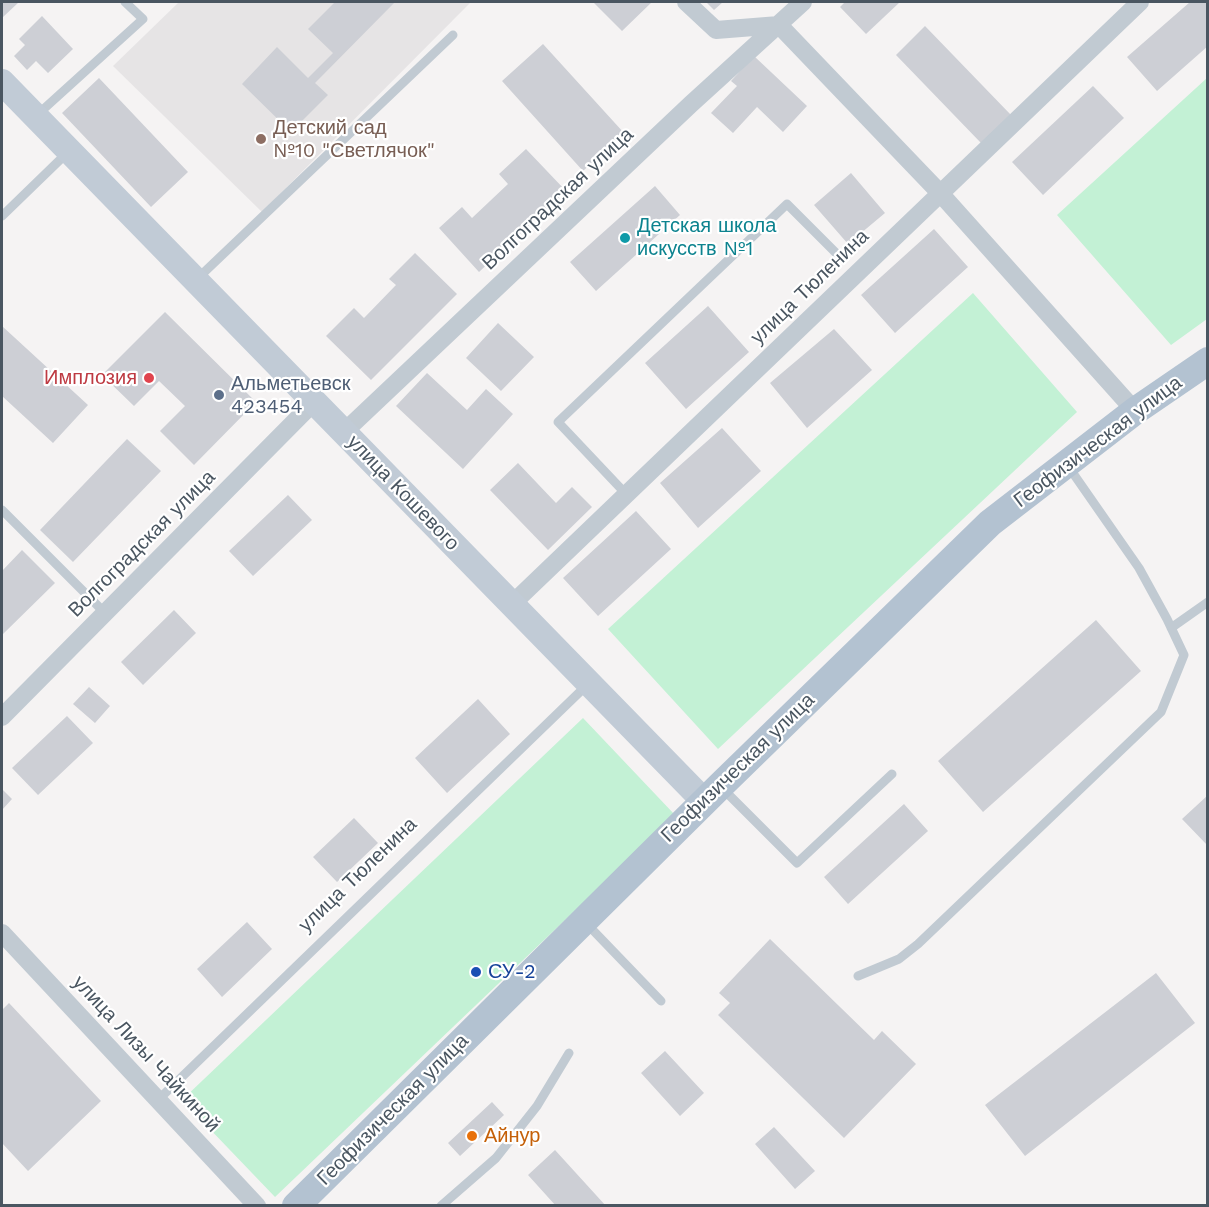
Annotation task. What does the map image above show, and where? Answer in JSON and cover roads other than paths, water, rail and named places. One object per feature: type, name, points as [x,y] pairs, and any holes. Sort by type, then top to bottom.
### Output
[{"type":"main road","name":"Геофизическая улица","points":[[296,1206],[712,793],[990,523],[1135,411],[1208,362]]},
{"type":"street","points":[[686,2],[716,30],[779,25],[940,193],[1135,411]]},
{"type":"street","name":"Волгоградская улица","points":[[344,432],[691,104],[803,2]]},
{"type":"street","name":"улица Тюленина","points":[[511,605],[1140,2]]},
{"type":"street","name":"улица Кошевого","points":[[2,82],[589,684],[712,793]]},
{"type":"street","name":"Волгоградская улица","points":[[2,717],[314,402]]},
{"type":"street","name":"улица Лизы Чайкиной","points":[[2,933],[257,1206]]},
{"type":"lane","points":[[35,117],[143,19],[125,2]]},
{"type":"lane","points":[[195,280],[453,35]]},
{"type":"lane","points":[[2,216],[69,152]]},
{"type":"lane","points":[[626,494],[558,422],[787,204],[836,253]]},
{"type":"lane","points":[[858,976],[899,959],[918,944],[1161,712],[1184,655],[1139,568],[1066,464]]},
{"type":"lane","points":[[2,510],[105,613]]},
{"type":"lane","points":[[1171,628],[1208,602]]},
{"type":"lane","name":"улица Тюленина","points":[[158,1100],[589,684]]},
{"type":"lane","points":[[712,793],[797,863],[892,774]]},
{"type":"lane","points":[[584,920],[661,1001]]},
{"type":"lane","points":[[441,1206],[496,1158],[537,1106],[569,1053]]},
{"type":"place","name":"Детский сад №10 \"Светлячок\"","points":[[261,139]]},
{"type":"place","name":"Детская школа искусств №1","points":[[625,238]]},
{"type":"place","name":"Имплозия","points":[[149,378]]},
{"type":"place","name":"Альметьевск 423454","points":[[219,395]]},
{"type":"place","name":"СУ-2","points":[[476,972]]},
{"type":"place","name":"Айнур","points":[[472,1136]]}]
